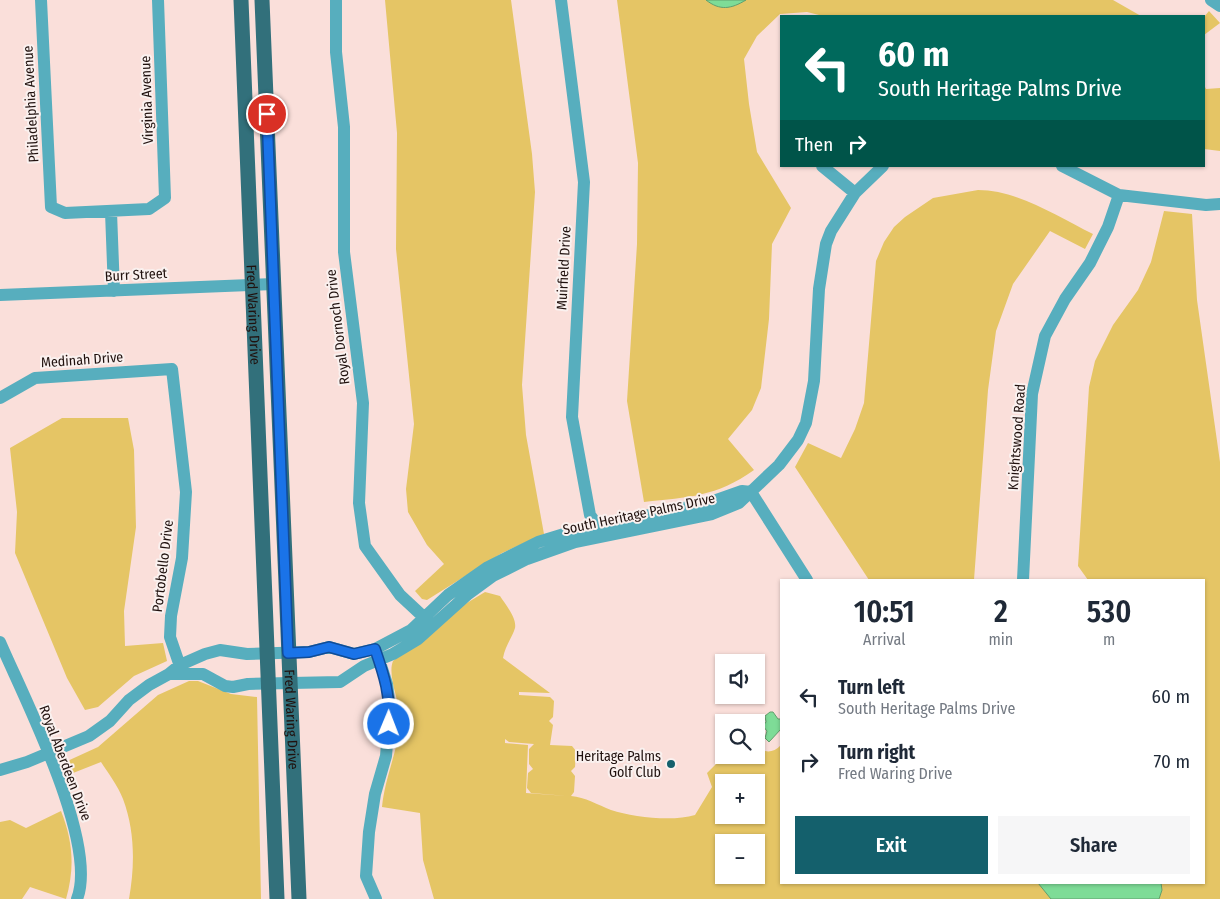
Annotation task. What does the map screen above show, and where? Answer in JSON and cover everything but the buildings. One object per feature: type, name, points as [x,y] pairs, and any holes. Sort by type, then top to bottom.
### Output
[{"type":"main road","name":"Fred Waring Drive","points":[[241,0],[277,899]]},
{"type":"main road","name":"Fred Waring Drive","points":[[262,0],[299,899]]},
{"type":"street","name":"Philadelphia Avenue","points":[[41,0],[51,207],[65,212],[111,212]]},
{"type":"street","name":"Virginia Avenue","points":[[111,212],[149,209],[165,198],[158,0]]},
{"type":"street","name":"Royal Dornoch Drive","points":[[336,0],[336,52],[344,127],[344,252],[362,403],[359,503],[365,546],[400,595],[429,621]]},
{"type":"street","name":"Muirfield Drive","points":[[561,0],[584,182],[572,417],[593,528]]},
{"type":"street","points":[[1211,0],[1220,6]]},
{"type":"street","points":[[823,167],[855,193]]},
{"type":"street","name":"South Heritage Palms Drive","points":[[181,671],[203,674],[225,686],[233,687],[340,682],[377,655],[414,642],[429,621],[453,606],[493,576],[593,528],[708,503],[742,491],[750,492],[766,479],[790,452],[806,423],[814,381],[822,264],[831,231],[855,193],[882,167]]},
{"type":"street","points":[[1064,167],[1119,195],[1206,206],[1220,204]]},
{"type":"street","name":"Knightswood Road","points":[[1023,579],[1032,394],[1045,336],[1065,299],[1090,263],[1108,227],[1119,195]]},
{"type":"street","points":[[111,212],[114,291]]},
{"type":"street","name":"Burr Street","points":[[0,296],[274,284]]},
{"type":"street","name":"Medinah Drive","points":[[0,398],[35,378],[172,369]]},
{"type":"street","name":"Portobello Drive","points":[[172,369],[186,492],[182,558],[171,616],[170,637],[181,671]]},
{"type":"street","points":[[750,492],[806,579]]},
{"type":"street","name":"Royal Aberdeen Drive","points":[[0,642],[48,753],[75,826],[82,867],[78,899]]},
{"type":"street","name":"South Heritage Palms Drive","points":[[0,770],[48,753],[100,730],[139,692],[169,674],[181,671],[220,650],[247,654],[288,653],[309,652],[329,647],[354,654],[377,655]]},
{"type":"street","points":[[376,899],[366,876],[366,867],[375,794],[386,756],[390,708],[387,684],[377,655]]},
{"type":"shaded area","points":[[385,0],[511,0],[532,154],[535,192],[522,385],[526,435],[544,534],[502,553],[427,600],[422,599],[415,591],[444,564],[427,545],[408,512],[406,489],[414,424],[396,249],[397,133]]},
{"type":"shaded area","points":[[617,0],[1113,0],[1139,15],[819,15],[807,12],[780,14],[757,36],[744,59],[757,152],[791,208],[772,244],[769,319],[761,388],[752,410],[728,439],[754,470],[727,486],[714,491],[689,497],[644,502],[627,401],[637,244],[638,163]]},
{"type":"shaded area","points":[[706,0],[746,0],[726,8],[711,4]]},
{"type":"shaded area","points":[[1209,11],[1220,23],[1205,34],[1205,16]]},
{"type":"shaded area","points":[[1205,87],[1206,89],[1220,88],[1220,151],[1205,149]]},
{"type":"shaded area","points":[[978,190],[1008,194],[1023,199],[1093,234],[1085,249],[1050,231],[1013,284],[996,331],[988,390],[974,579],[868,579],[795,467],[808,443],[841,458],[855,429],[864,403],[876,261],[884,242],[894,227],[933,198]]},
{"type":"shaded area","points":[[1164,211],[1192,214],[1197,300],[1220,462],[1220,899],[434,899],[423,860],[420,813],[382,807],[400,719],[392,667],[393,661],[457,609],[485,592],[500,596],[514,620],[515,628],[503,658],[550,693],[519,692],[519,695],[550,697],[554,701],[553,717],[549,721],[553,725],[550,745],[572,746],[576,751],[575,767],[571,771],[575,776],[574,792],[571,796],[611,810],[641,817],[675,818],[695,815],[712,787],[707,773],[716,764],[765,764],[765,751],[775,750],[780,746],[780,884],[1205,884],[1205,579],[1087,579],[1078,566],[1089,387],[1095,361],[1113,325],[1138,290],[1151,262]],"holes":[[[505,739],[509,742],[534,744],[529,749],[529,764],[533,769],[528,773],[527,788],[531,793],[567,796],[526,793],[528,745],[505,743]]]},
{"type":"shaded area","points":[[62,418],[128,418],[134,450],[136,527],[124,611],[125,646],[163,643],[167,661],[134,676],[98,707],[85,710],[67,678],[15,553],[17,512],[10,448]]},
{"type":"shaded area","points":[[189,681],[198,681],[231,694],[257,697],[261,899],[129,899],[133,848],[130,823],[121,794],[101,762],[68,775],[63,763],[98,747],[158,695]]},
{"type":"shaded area","points":[[770,712],[773,712],[780,719],[780,730],[769,742],[765,738],[767,731],[765,728],[765,716]]},
{"type":"shaded area","points":[[61,811],[68,833],[72,865],[66,899],[30,887],[22,899],[0,899],[0,822],[10,820],[26,828]]},
{"type":"shaded area","points":[[1039,884],[1161,884],[1162,890],[1159,899],[1051,899]]},
{"type":"place","name":"Heritage Palms Golf Club","points":[[671,764]]},
{"type":"route","points":[[267,114],[288,653],[309,652],[329,647],[354,654],[375,649],[387,684],[390,708],[389,724]]}]
